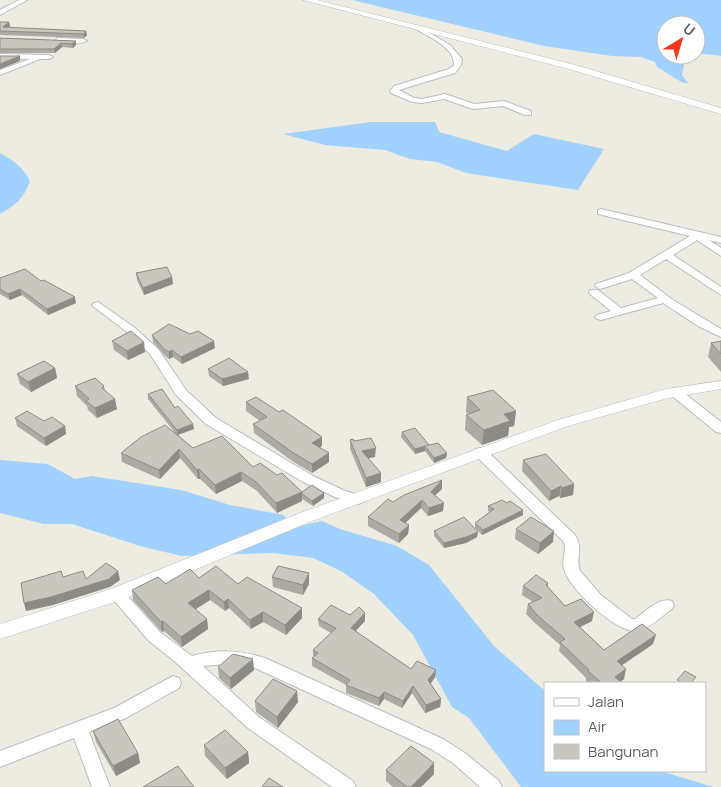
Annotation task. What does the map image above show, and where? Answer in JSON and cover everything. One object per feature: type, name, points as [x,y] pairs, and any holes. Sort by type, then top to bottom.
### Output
[{"type":"street","points":[[0,13],[24,0]]},
{"type":"street","points":[[307,0],[588,71],[721,111]]},
{"type":"street","points":[[418,28],[452,50],[458,57],[459,62],[452,71],[397,88],[394,90],[397,94],[416,101],[445,96],[473,107],[504,102],[528,113]]},
{"type":"street","points":[[55,40],[83,41]]},
{"type":"street","points":[[0,56],[45,57],[0,73]]},
{"type":"street","points":[[601,212],[721,240]]},
{"type":"street","points":[[698,235],[703,241],[721,252]]},
{"type":"street","points":[[619,312],[597,289],[633,275],[698,235]]},
{"type":"street","points":[[666,255],[721,292]]},
{"type":"street","points":[[633,275],[702,324],[721,334]]},
{"type":"street","points":[[601,317],[659,300],[668,300]]},
{"type":"street","points":[[98,306],[149,346],[181,392],[211,421],[308,479],[340,494],[358,499]]},
{"type":"street","points":[[0,632],[69,608],[117,594],[306,517],[563,423],[675,392],[721,385]]},
{"type":"street","points":[[675,392],[721,429]]},
{"type":"street","points":[[480,452],[570,539],[574,548],[571,559],[574,576],[616,616],[626,623],[638,625],[666,605]]},
{"type":"street","points":[[117,594],[131,612],[156,637],[254,722],[348,787]]},
{"type":"street","points":[[188,664],[206,659],[238,657],[284,672],[436,744],[459,758],[493,787]]},
{"type":"street","points":[[0,759],[120,713],[173,683]]},
{"type":"street","points":[[79,729],[101,787]]},
{"type":"water","points":[[352,0],[721,0],[721,56],[706,54],[706,15],[656,15],[656,64],[655,62],[641,57],[612,56],[544,46]]},
{"type":"water","points":[[656,65],[684,65],[682,75],[688,83],[683,83]]},
{"type":"water","points":[[371,122],[435,122],[439,132],[507,151],[534,134],[604,149],[578,190],[466,173],[437,162],[410,159],[385,150],[325,145],[283,134]]},
{"type":"water","points":[[0,153],[18,165],[30,181],[19,200],[0,214]]},
{"type":"water","points":[[0,460],[48,464],[75,479],[92,476],[181,490],[230,505],[284,515],[288,522],[295,527],[322,521],[340,529],[397,546],[429,565],[494,646],[544,690],[544,772],[663,772],[714,787],[521,787],[469,718],[452,707],[413,635],[374,594],[341,571],[313,558],[272,553],[182,556],[140,546],[72,524],[44,524],[0,513]]},
{"type":"building","points":[[0,22],[9,22],[3,27],[86,31],[84,34],[0,31]]},
{"type":"building","points":[[0,38],[76,41],[72,44],[61,43],[54,49],[0,49]]},
{"type":"building","points":[[0,56],[20,56],[0,64]]},
{"type":"building","points":[[167,267],[172,277],[143,288],[136,273]]},
{"type":"building","points":[[25,269],[41,281],[44,280],[75,297],[47,309],[20,289],[8,294],[0,289],[0,278]]},
{"type":"building","points":[[169,324],[190,334],[198,331],[214,341],[181,357],[172,350],[169,352],[164,349],[152,335]]},
{"type":"building","points":[[131,331],[144,342],[127,351],[112,341]]},
{"type":"building","points":[[721,341],[721,354],[711,343]]},
{"type":"building","points":[[229,358],[248,372],[222,379],[208,369]]},
{"type":"building","points":[[44,361],[55,368],[28,382],[17,374]]},
{"type":"building","points":[[95,378],[104,386],[102,388],[115,399],[95,408],[86,401],[89,399],[75,386]]},
{"type":"building","points":[[162,389],[175,408],[178,406],[193,424],[177,430],[148,394]]},
{"type":"building","points":[[493,390],[516,411],[504,414],[510,421],[484,430],[466,415],[480,410],[467,397]]},
{"type":"building","points":[[256,397],[279,412],[283,410],[322,437],[312,443],[329,453],[312,464],[253,424],[267,417],[246,402]]},
{"type":"building","points":[[27,411],[44,421],[52,417],[65,426],[44,438],[15,418]]},
{"type":"building","points":[[165,425],[193,448],[222,436],[253,467],[260,463],[277,475],[282,473],[302,492],[276,503],[256,482],[241,472],[215,485],[199,469],[197,470],[179,449],[159,470],[121,453],[141,437]]},
{"type":"building","points":[[415,428],[429,445],[415,449],[402,432]]},
{"type":"building","points":[[371,438],[376,448],[362,451],[381,473],[366,478],[350,440]]},
{"type":"building","points":[[438,443],[447,453],[434,458],[425,446]]},
{"type":"building","points":[[546,454],[574,484],[562,488],[561,486],[551,491],[523,460]]},
{"type":"building","points":[[442,480],[431,492],[444,503],[429,508],[422,500],[400,520],[409,525],[399,534],[368,517],[388,499],[393,502],[404,495]]},
{"type":"building","points":[[312,485],[324,493],[312,501],[302,492]]},
{"type":"building","points":[[502,500],[507,503],[510,501],[523,510],[483,530],[475,523],[494,509],[488,506]]},
{"type":"building","points":[[464,517],[478,532],[444,543],[434,531]]},
{"type":"building","points":[[531,517],[554,531],[540,543],[516,529]]},
{"type":"building","points":[[106,563],[118,571],[109,579],[51,597],[24,603],[21,583],[61,571],[63,577],[83,571],[86,579]]},
{"type":"building","points":[[216,566],[238,584],[247,577],[302,608],[285,625],[263,612],[250,620],[228,599],[224,602],[209,590],[188,603],[207,619],[181,637],[163,621],[161,622],[132,590],[158,577],[166,584],[190,569],[199,578]]},
{"type":"building","points":[[278,566],[309,573],[303,585],[272,577]]},
{"type":"building","points":[[536,575],[548,583],[546,585],[565,606],[581,599],[594,612],[574,622],[604,650],[642,624],[656,635],[617,661],[626,669],[615,677],[621,682],[601,682],[560,642],[565,639],[537,615],[528,604],[542,598],[523,586]]},
{"type":"building","points":[[331,605],[350,615],[359,607],[365,613],[351,628],[411,669],[417,661],[436,670],[428,680],[441,699],[426,705],[413,686],[403,701],[384,692],[379,698],[346,685],[350,680],[312,658],[318,653],[313,650],[336,628],[318,619]]},
{"type":"building","points":[[233,654],[253,659],[230,678],[218,667]]},
{"type":"building","points":[[685,671],[696,677],[692,682],[680,682],[677,680]]},
{"type":"building","points":[[273,679],[297,691],[277,717],[255,701]]},
{"type":"building","points":[[118,719],[138,753],[113,766],[93,731]]},
{"type":"building","points":[[225,730],[248,752],[225,768],[204,745]]},
{"type":"building","points":[[411,746],[434,763],[411,787],[407,787],[386,770]]},
{"type":"building","points":[[178,766],[194,787],[143,787]]},
{"type":"building","points":[[269,778],[283,787],[262,787]]}]
